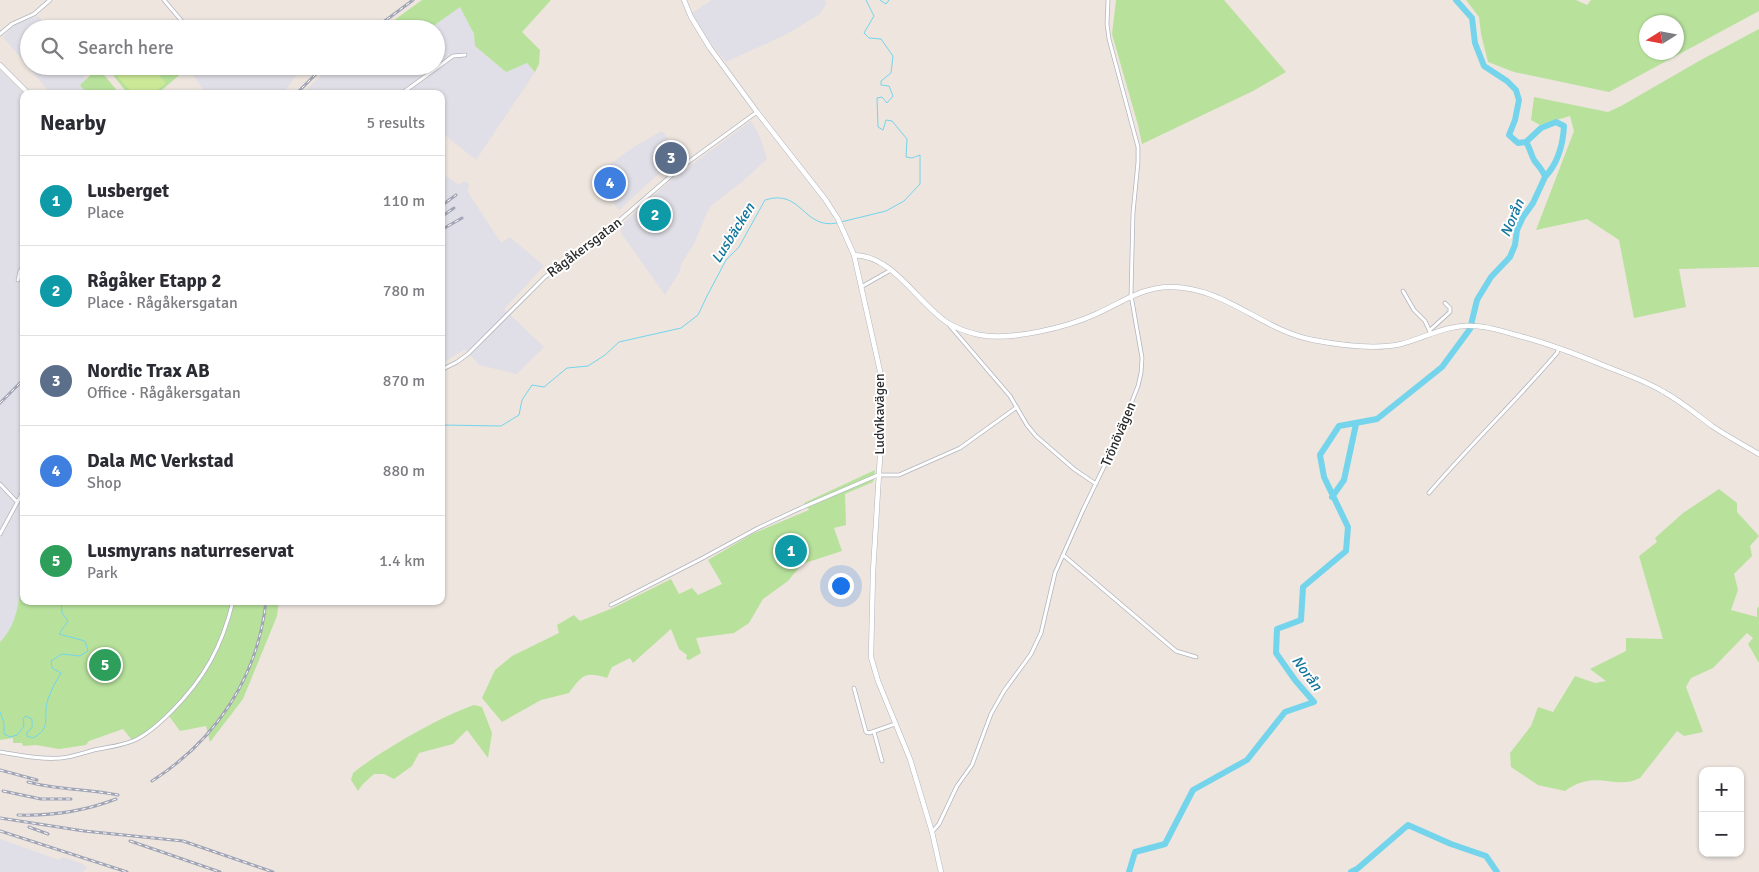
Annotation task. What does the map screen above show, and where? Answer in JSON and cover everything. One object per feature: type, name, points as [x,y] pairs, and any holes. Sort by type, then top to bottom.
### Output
[{"type":"street","points":[[0,34],[20,19],[34,14],[50,0]]},
{"type":"street","points":[[164,0],[181,20]]},
{"type":"street","name":"Ludvikavägen","points":[[684,0],[691,17],[710,48],[757,112],[811,180],[838,219],[854,255],[880,371],[882,424],[870,653],[878,682],[910,759],[932,832],[941,872]]},
{"type":"street","name":"Trönövägen","points":[[932,832],[939,824],[957,786],[972,765],[1004,691],[1031,654],[1041,633],[1055,573],[1116,442],[1138,386],[1141,373],[1142,358],[1131,296],[1133,213],[1138,155],[1134,130],[1109,39],[1107,24],[1108,0]]},
{"type":"street","points":[[445,62],[454,56],[465,55]]},
{"type":"street","points":[[0,64],[26,90]]},
{"type":"street","points":[[407,90],[428,75]]},
{"type":"street","name":"Rågåkersgatan","points":[[445,368],[468,354],[545,277],[613,226],[680,168],[757,112]]},
{"type":"street","points":[[854,255],[863,255],[892,270],[914,294],[949,324],[1010,396],[1027,425],[1036,436],[1074,469],[1096,484]]},
{"type":"street","points":[[861,287],[892,270]]},
{"type":"street","points":[[18,280],[20,271]]},
{"type":"street","points":[[949,324],[982,335],[1010,335],[1062,327],[1096,314],[1131,296],[1161,288],[1179,288],[1196,290],[1228,301],[1289,333],[1324,342],[1383,347],[1406,343],[1430,332],[1463,326],[1483,327],[1525,337],[1559,348],[1662,390],[1682,402],[1720,431],[1759,454]]},
{"type":"street","points":[[1403,291],[1414,310],[1425,321],[1430,332]]},
{"type":"street","points":[[1430,332],[1448,317],[1450,308],[1445,303]]},
{"type":"street","points":[[1429,493],[1444,474],[1528,387],[1558,353],[1559,348]]},
{"type":"street","points":[[611,605],[758,528],[878,475],[899,475],[960,448],[1017,407]]},
{"type":"street","points":[[0,484],[17,502]]},
{"type":"street","points":[[0,534],[20,497]]},
{"type":"street","points":[[1063,555],[1176,651],[1196,657]]},
{"type":"street","points":[[0,752],[59,758],[127,743],[148,732],[162,721],[193,689],[206,672],[214,658],[232,605]]},
{"type":"street","points":[[854,688],[868,733],[896,724]]},
{"type":"street","points":[[874,732],[882,761]]},
{"type":"shaded area","points":[[712,0],[825,0],[826,4],[820,14],[787,34],[726,62],[705,36],[692,13]]},
{"type":"shaded area","points":[[460,6],[474,35],[475,46],[506,72],[527,63],[535,72],[476,160],[445,135],[445,90],[306,90],[322,75],[445,75],[445,20],[441,20]]},
{"type":"shaded area","points":[[38,16],[41,20],[26,20]]},
{"type":"shaded area","points":[[20,22],[20,57],[3,37],[15,24]]},
{"type":"shaded area","points":[[0,70],[20,90],[20,593],[14,628],[0,642]]},
{"type":"shaded area","points":[[35,75],[82,75],[93,90],[48,90]]},
{"type":"shaded area","points":[[193,75],[296,75],[286,90],[203,90]]},
{"type":"shaded area","points":[[751,121],[759,135],[767,159],[708,210],[695,242],[665,295],[621,233],[621,225],[675,177]]},
{"type":"shaded area","points":[[662,131],[682,157],[664,169],[619,210],[593,177],[632,148]]},
{"type":"shaded area","points":[[445,176],[459,185],[464,181],[469,184],[468,192],[501,243],[510,237],[544,266],[504,309],[544,347],[517,374],[479,365],[465,349],[445,362]]},
{"type":"shaded area","points":[[0,839],[59,860],[62,857],[83,864],[87,868],[82,872],[0,872]]},
{"type":"green space","points":[[422,0],[551,0],[522,32],[540,50],[539,64],[535,72],[527,63],[506,72],[475,46],[474,34],[460,7],[442,20],[394,20]]},
{"type":"green space","points":[[1116,0],[1224,0],[1286,72],[1253,91],[1142,144],[1112,34]]},
{"type":"green space","points":[[1466,0],[1576,0],[1587,5],[1591,0],[1759,0],[1759,11],[1684,52],[1684,15],[1639,15],[1639,60],[1668,60],[1609,92],[1514,72],[1488,62],[1479,17]]},
{"type":"green space","points":[[1759,29],[1759,267],[1679,269],[1686,307],[1634,318],[1619,240],[1587,219],[1536,230],[1574,131],[1570,116],[1540,125],[1531,120],[1534,97],[1608,112]]},
{"type":"green space","points":[[91,75],[104,75],[117,90],[84,90],[80,85]]},
{"type":"green space","points":[[113,75],[179,75],[162,90],[125,90]]},
{"type":"green space","points":[[116,75],[159,75],[166,83],[158,90],[129,90]]},
{"type":"green space","points":[[875,470],[873,482],[845,494],[846,525],[834,528],[842,551],[802,564],[788,581],[763,599],[749,623],[734,633],[696,638],[701,653],[689,660],[686,659],[687,655],[679,649],[671,629],[633,663],[630,658],[612,667],[607,678],[594,675],[585,676],[577,682],[569,693],[541,700],[502,722],[482,698],[495,670],[512,656],[559,633],[557,625],[574,615],[580,621],[613,608],[671,579],[679,594],[692,588],[698,595],[722,584],[708,560],[752,534],[809,510],[804,503]]},
{"type":"green space","points":[[1719,489],[1737,503],[1737,512],[1759,536],[1750,546],[1752,556],[1734,574],[1738,590],[1731,610],[1757,617],[1759,606],[1759,663],[1748,644],[1753,638],[1747,633],[1713,668],[1691,678],[1686,687],[1703,732],[1684,736],[1677,731],[1640,778],[1622,782],[1586,781],[1576,784],[1565,791],[1538,785],[1511,767],[1510,753],[1531,726],[1538,707],[1553,712],[1575,676],[1595,683],[1606,681],[1590,669],[1626,651],[1626,638],[1663,639],[1639,556],[1657,542],[1655,538],[1683,513]]},
{"type":"green space","points":[[20,593],[20,605],[278,605],[277,616],[243,699],[210,742],[206,726],[180,731],[169,716],[132,740],[123,729],[89,741],[86,745],[59,749],[36,745],[23,746],[22,743],[13,743],[13,738],[0,740],[0,642],[9,631],[16,613]]},
{"type":"green space","points":[[474,705],[482,707],[492,733],[488,758],[467,730],[453,744],[419,753],[412,766],[394,779],[384,774],[374,774],[358,791],[351,780],[353,773],[359,768],[421,729]]},
{"type":"waterway","name":"Lusbäcken","points":[[841,222],[886,211],[904,201],[920,184],[920,155],[912,158],[906,157],[907,139],[892,121],[886,120],[883,130],[878,127],[877,98],[882,97],[887,103],[893,96],[889,86],[881,85],[881,81],[891,73],[893,56],[881,39],[869,38],[864,33],[874,16],[866,0]]},
{"type":"waterway","name":"Lusbäcken","points":[[880,0],[886,4],[889,0]]},
{"type":"waterway","name":"Norån","points":[[1129,872],[1135,852],[1165,844],[1193,790],[1247,760],[1285,712],[1314,702],[1295,680],[1276,653],[1277,629],[1301,620],[1303,587],[1346,551],[1348,527],[1324,477],[1320,455],[1339,426],[1377,419],[1442,367],[1470,329],[1477,300],[1491,277],[1510,257],[1515,245],[1517,230],[1533,203],[1545,177],[1534,160],[1526,142],[1518,143],[1509,135],[1515,120],[1519,100],[1516,90],[1507,81],[1484,66],[1475,43],[1472,18],[1456,0]]},
{"type":"waterway","points":[[1526,142],[1541,128],[1556,122],[1564,126],[1559,153],[1550,172],[1545,177]]},
{"type":"waterway","name":"Lusbäcken","points":[[445,425],[501,426],[519,415],[522,400],[532,385],[544,387],[567,368],[588,366],[605,355],[619,342],[681,328],[698,315],[726,260],[739,247],[765,200],[777,198],[787,200],[817,221],[826,224],[837,223]]},
{"type":"waterway","name":"Norån","points":[[1332,497],[1344,480],[1356,424]]},
{"type":"waterway","name":"Lusbäcken","points":[[0,712],[4,723],[4,734],[10,737],[17,735],[24,726],[23,719],[26,716],[32,719],[32,728],[27,732],[27,736],[33,738],[43,730],[46,721],[46,705],[61,673],[52,668],[51,661],[62,654],[80,656],[88,651],[85,641],[59,634],[68,621],[62,613],[61,605]]},
{"type":"waterway","name":"Norån","points":[[1351,872],[1357,869],[1408,825],[1451,844],[1486,856],[1497,872]]},
{"type":"railway","points":[[386,20],[413,0]]},
{"type":"railway","points":[[300,90],[315,75]]},
{"type":"railway","points":[[445,203],[456,195]]},
{"type":"railway","points":[[445,214],[454,208]]},
{"type":"railway","points":[[445,228],[462,218]]},
{"type":"railway","points":[[0,403],[20,383]]},
{"type":"railway","points":[[152,781],[175,765],[196,746],[230,704],[243,681],[254,655],[265,605]]},
{"type":"railway","points":[[0,770],[37,780]]},
{"type":"railway","points":[[28,782],[50,787],[118,795]]},
{"type":"railway","points":[[3,791],[41,799],[71,799]]},
{"type":"railway","points":[[18,815],[68,812],[116,799]]},
{"type":"railway","points":[[0,818],[84,831],[183,841],[273,872]]},
{"type":"railway","points":[[29,827],[48,834]]},
{"type":"railway","points":[[0,831],[127,872]]},
{"type":"railway","points":[[130,841],[220,872]]},
{"type":"place","name":"Nordic Trax AB","points":[[671,158]]},
{"type":"place","name":"Dala MC Verkstad","points":[[610,183]]},
{"type":"place","name":"Rågåker Etapp 2","points":[[655,215]]},
{"type":"place","name":"Lusberget","points":[[791,551]]},
{"type":"place","name":"Lusmyrans naturreservat","points":[[105,665]]}]
